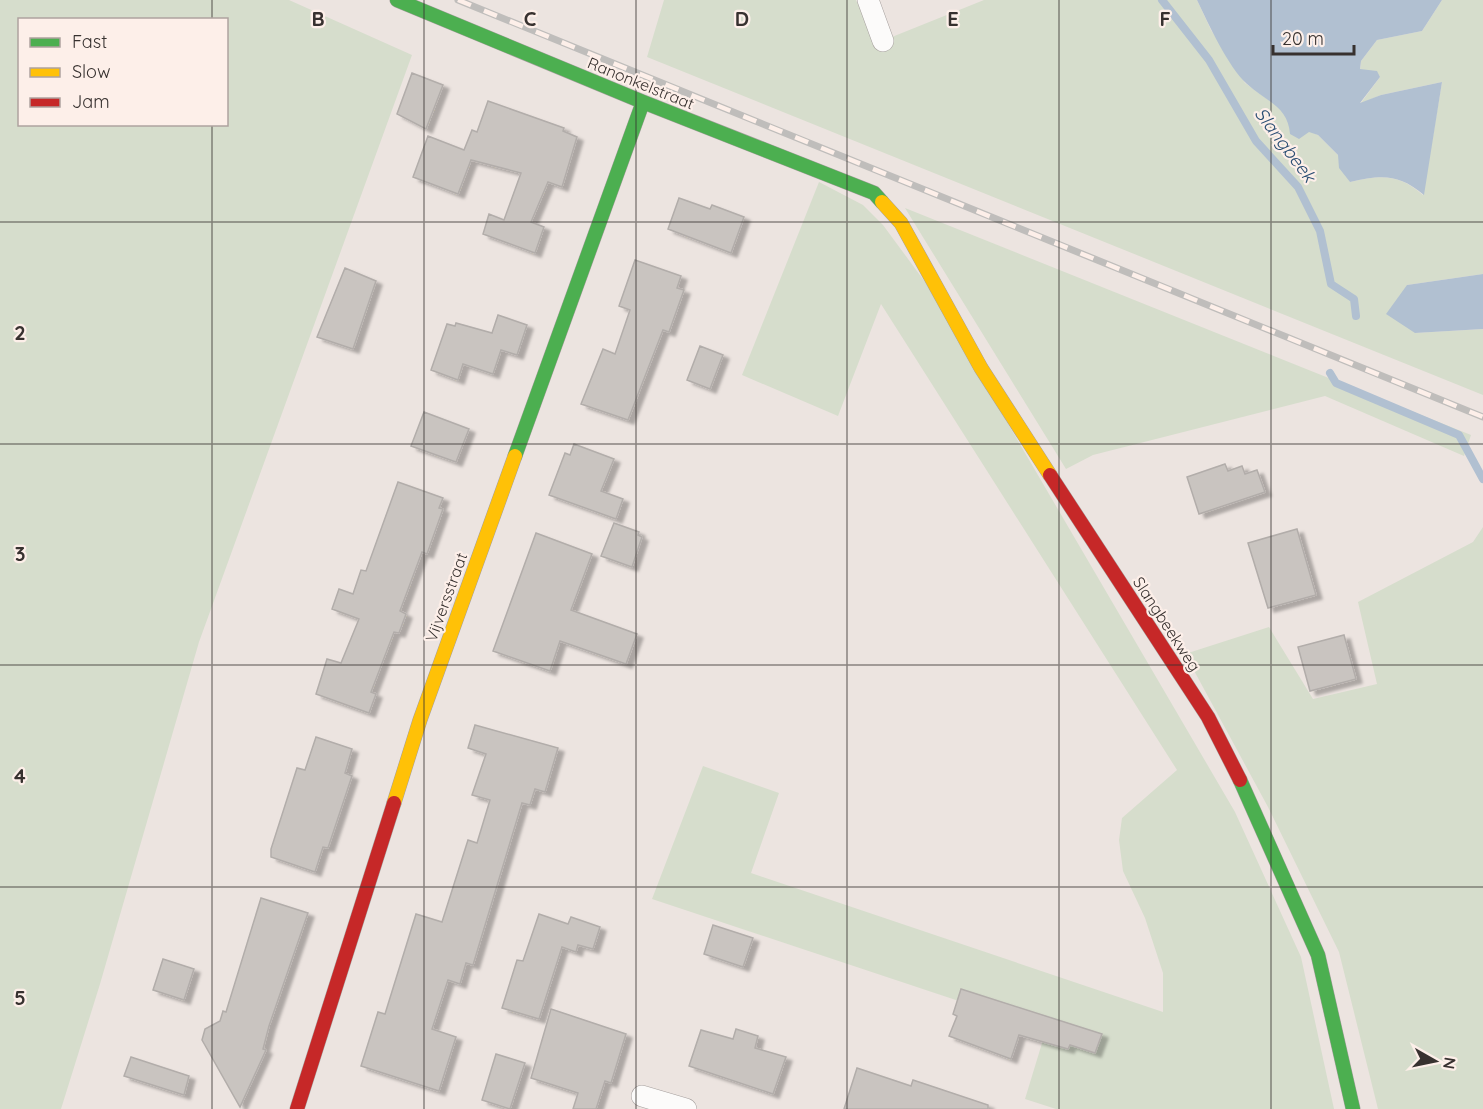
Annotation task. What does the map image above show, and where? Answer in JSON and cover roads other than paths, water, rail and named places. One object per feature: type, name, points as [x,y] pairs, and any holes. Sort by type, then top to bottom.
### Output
[{"type":"street","name":"Ranonkelstraat","points":[[397,0],[643,102],[874,193]]},
{"type":"street","points":[[868,0],[883,41]]},
{"type":"street","name":"Vijversstraat","points":[[297,1109],[420,720],[643,102]]},
{"type":"street","name":"Slangbeekweg","points":[[874,193],[901,223],[981,368],[1208,717],[1252,804],[1318,955],[1353,1109]]},
{"type":"street","points":[[642,1096],[681,1108]]},
{"type":"water","points":[[1197,0],[1442,0],[1422,31],[1377,40],[1361,61],[1360,69],[1377,71],[1380,77],[1360,103],[1381,95],[1442,82],[1424,195],[1397,179],[1380,177],[1350,182],[1339,168],[1338,155],[1318,135],[1309,132],[1299,139],[1290,134],[1285,117],[1280,110],[1247,84],[1233,67]]},
{"type":"water","points":[[1483,274],[1483,329],[1415,333],[1386,314],[1407,285]]},
{"type":"waterway","name":"Slangbeek","points":[[1162,0],[1209,60],[1256,141],[1298,187],[1320,231],[1331,284],[1354,299],[1356,316]]},
{"type":"waterway","name":"Slangbeek","points":[[1330,373],[1336,383],[1459,435],[1483,479]]},
{"type":"railway","points":[[458,0],[1483,417]]}]
